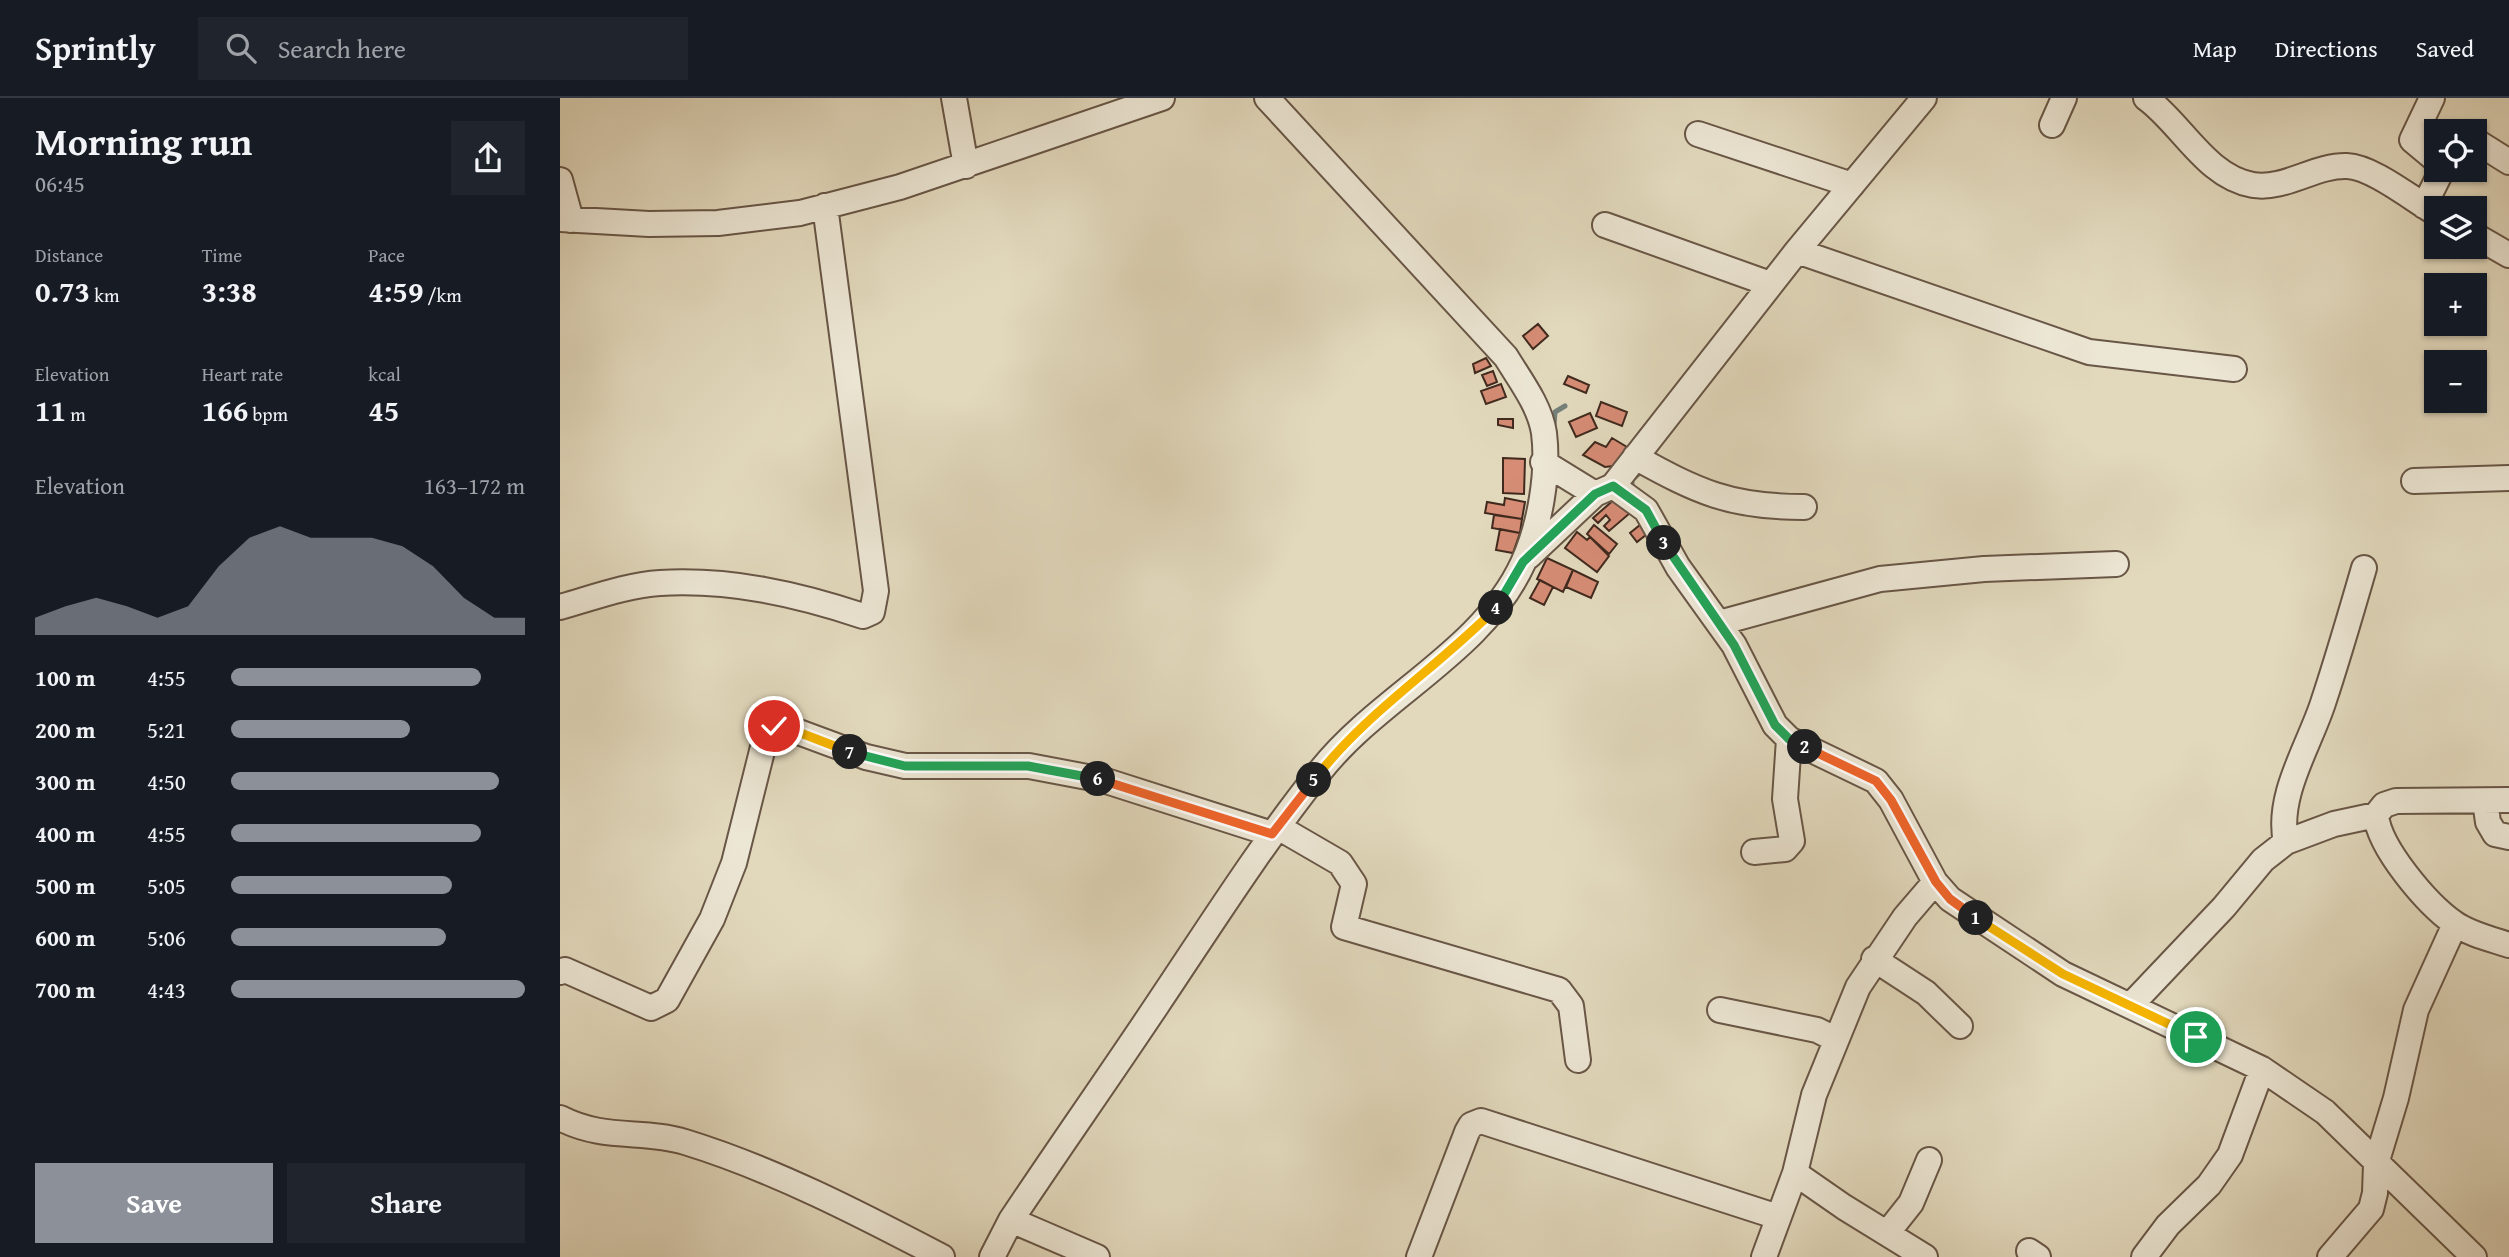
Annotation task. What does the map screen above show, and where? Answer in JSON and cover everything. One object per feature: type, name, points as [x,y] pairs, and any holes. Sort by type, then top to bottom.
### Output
[{"type":"street","points":[[954,98],[966,166]]},
{"type":"street","points":[[560,180],[566,219],[649,224],[718,223],[800,213],[966,166],[1162,98]]},
{"type":"street","points":[[992,1257],[1011,1220],[1275,831],[1322,768],[1365,722],[1462,643],[1499,605],[1523,562],[1537,520],[1544,432],[1538,415],[1506,357],[1267,98]]},
{"type":"street","points":[[1523,562],[1604,490],[1635,457],[1770,284],[1924,98]]},
{"type":"street","points":[[2052,125],[2064,98]]},
{"type":"street","points":[[2146,98],[2211,162],[2253,185],[2281,183],[2347,166],[2369,173],[2424,206]]},
{"type":"street","points":[[2424,150],[2412,140],[2432,98]]},
{"type":"street","points":[[1698,134],[1852,185]]},
{"type":"street","points":[[2487,148],[2509,162]]},
{"type":"street","points":[[560,607],[658,583],[708,583],[764,588],[863,616],[872,612],[876,591],[825,206]]},
{"type":"street","points":[[1605,225],[1770,284]]},
{"type":"street","points":[[2487,242],[2509,255]]},
{"type":"street","points":[[1797,251],[2089,352],[2234,369]]},
{"type":"street","points":[[1635,457],[1694,490],[1729,501],[1761,507],[1804,507]]},
{"type":"street","points":[[1543,462],[1646,510],[1678,567],[1734,645],[1775,725],[1789,739],[1876,781],[1891,800],[1936,882],[1950,899],[2063,974],[2262,1069],[2325,1112],[2474,1257]]},
{"type":"street","points":[[2414,481],[2509,478]]},
{"type":"street","points":[[1719,623],[1880,579],[1984,569],[2116,565]]},
{"type":"street","points":[[2286,842],[2282,826],[2286,802],[2323,703],[2364,568]]},
{"type":"street","points":[[560,972],[565,970],[651,1008],[667,1000],[712,919],[734,863],[767,731],[774,726],[785,727],[866,757],[905,766],[1028,766],[1103,780],[1275,831],[1340,863],[1354,884],[1344,927],[1559,990],[1571,1006],[1578,1060]]},
{"type":"street","points":[[1754,852],[1785,849],[1792,841],[1785,799],[1789,739]]},
{"type":"street","points":[[2131,1005],[2224,907],[2263,860],[2286,842],[2334,824],[2376,815],[2384,805],[2396,802],[2497,800],[2488,822],[2495,834],[2509,838]]},
{"type":"street","points":[[2376,815],[2377,827],[2394,856],[2419,888],[2455,924],[2509,945]]},
{"type":"street","points":[[1765,1257],[1795,1173],[1814,1095],[1858,987],[1874,959],[1936,882]]},
{"type":"street","points":[[2330,1257],[2371,1209],[2375,1193],[2376,1164],[2396,1098],[2402,1059],[2416,1010],[2455,924]]},
{"type":"street","points":[[1874,959],[1926,993],[1960,1026]]},
{"type":"street","points":[[1720,1010],[1817,1030],[1835,1039]]},
{"type":"street","points":[[2144,1257],[2168,1225],[2209,1185],[2230,1154],[2262,1069]]},
{"type":"street","points":[[560,1118],[574,1125],[615,1135],[682,1141],[839,1203],[942,1257]]},
{"type":"street","points":[[1419,1257],[1467,1132],[1471,1125],[1481,1121],[1778,1217]]},
{"type":"street","points":[[1888,1231],[1911,1203],[1929,1160]]},
{"type":"street","points":[[1795,1173],[1844,1207],[1888,1231],[1926,1257]]},
{"type":"street","points":[[1011,1220],[1097,1257]]},
{"type":"building","points":[[1538,324],[1548,336],[1533,349],[1523,336]]},
{"type":"building","points":[[1486,358],[1491,366],[1475,373],[1473,364]]},
{"type":"building","points":[[1493,371],[1497,382],[1487,386],[1482,375]]},
{"type":"building","points":[[1568,376],[1589,385],[1586,393],[1564,384]]},
{"type":"building","points":[[1501,384],[1506,397],[1486,404],[1481,391]]},
{"type":"building","points":[[1601,402],[1627,412],[1622,426],[1596,416]]},
{"type":"building","points":[[1590,413],[1597,428],[1576,437],[1569,422]]},
{"type":"building","points":[[1498,419],[1513,419],[1513,428],[1498,425]]},
{"type":"building","points":[[1612,438],[1627,447],[1613,466],[1605,467],[1583,455],[1595,442],[1606,447]]},
{"type":"building","points":[[1503,458],[1525,459],[1524,494],[1503,493]]},
{"type":"building","points":[[1505,498],[1525,502],[1522,519],[1485,513],[1487,502],[1504,505]]},
{"type":"building","points":[[1616,498],[1630,513],[1609,531],[1604,526],[1610,520],[1606,515],[1598,523],[1593,518]]},
{"type":"building","points":[[1494,515],[1522,519],[1520,533],[1492,528]]},
{"type":"building","points":[[1594,525],[1617,544],[1609,554],[1587,534]]},
{"type":"building","points":[[1640,525],[1647,534],[1637,542],[1630,533]]},
{"type":"building","points":[[1500,529],[1520,533],[1513,553],[1496,550]]},
{"type":"building","points":[[1577,532],[1587,540],[1590,537],[1609,556],[1597,572],[1565,548]]},
{"type":"building","points":[[1547,558],[1573,570],[1563,592],[1537,579]]},
{"type":"building","points":[[1573,570],[1598,582],[1591,598],[1566,587]]},
{"type":"building","points":[[1540,580],[1553,587],[1544,605],[1530,598]]},
{"type":"waterway","points":[[1554,425],[1555,412],[1565,406]]},
{"type":"waterway","points":[[1632,490],[1632,480],[1643,470]]},
{"type":"route","points":[[774,726],[785,727],[866,757],[905,766],[1028,766],[1103,780],[1272,834],[1322,768],[1365,722],[1462,643],[1499,605],[1523,562],[1595,494],[1613,486],[1646,510],[1678,567],[1734,645],[1775,725],[1789,739],[1827,755],[1876,781],[1891,800],[1936,882],[1950,899],[2063,974],[2196,1037]]}]
